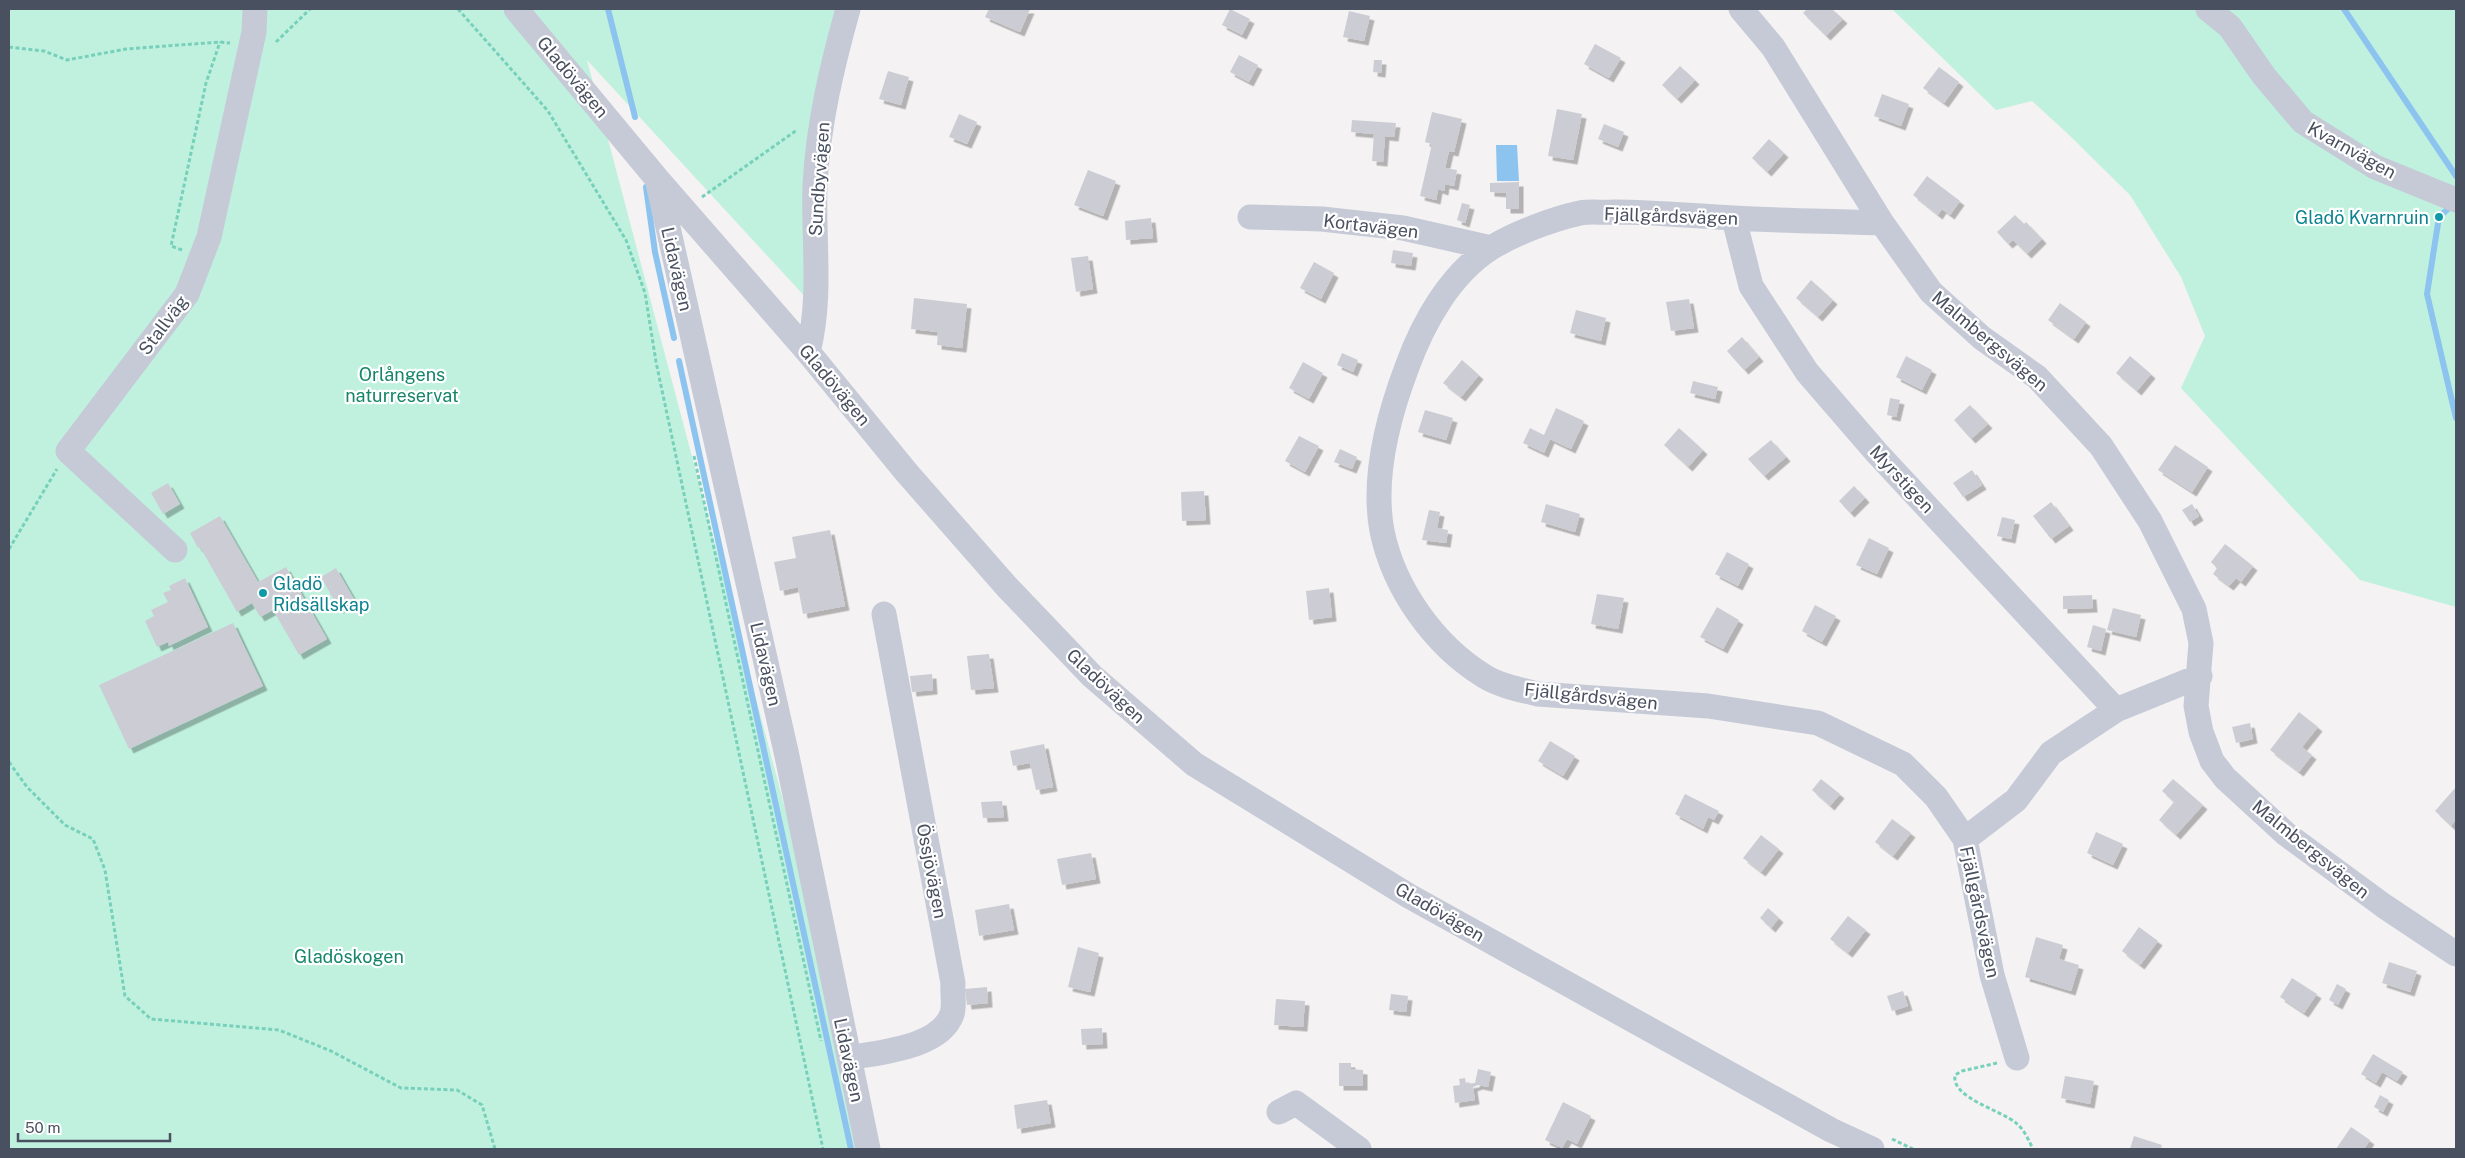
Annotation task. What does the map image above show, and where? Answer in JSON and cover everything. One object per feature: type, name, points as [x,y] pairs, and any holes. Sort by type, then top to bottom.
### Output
[{"type":"street","name":"Stallväg","points":[[68,451],[187,294],[209,236],[254,32],[255,9]]},
{"type":"street","name":"Gladövägen","points":[[516,9],[658,180],[808,352],[907,472],[1007,587],[1092,676],[1194,764],[1409,896],[1831,1130],[1880,1143]]},
{"type":"street","name":"Sundbyvägen","points":[[808,352],[816,311],[815,183],[824,111],[848,9]]},
{"type":"street","name":"Malmbergsvägen","points":[[1741,9],[1773,47],[1882,223],[1931,292],[1982,338],[2037,377],[2101,446],[2150,521],[2194,610],[2202,643],[2196,706],[2201,732],[2212,761],[2225,778],[2286,834],[2384,906],[2456,954]]},
{"type":"street","name":"Kvarnvägen","points":[[2208,9],[2230,27],[2264,76],[2303,122],[2375,167],[2456,200]]},
{"type":"street","name":"Lidavägen","points":[[658,180],[786,756],[868,1149]]},
{"type":"street","name":"Fjällgårdsvägen","points":[[1882,223],[1734,218],[1660,212],[1582,213],[1524,231],[1491,248],[1461,273],[1416,341],[1390,410],[1380,485],[1382,530],[1397,578],[1439,640],[1485,677],[1511,688],[1538,694],[1708,706],[1818,723],[1903,764],[1936,797],[1965,839],[1992,975],[2017,1058]]},
{"type":"street","name":"Kortavägen","points":[[1250,216],[1322,219],[1405,228],[1491,248]]},
{"type":"street","name":"Myrstigen","points":[[1734,218],[1751,286],[1806,372],[1878,453],[2116,710]]},
{"type":"street","points":[[68,451],[175,550]]},
{"type":"street","name":"Össjövägen","points":[[849,1058],[918,1044],[938,1032],[952,1014],[953,983],[884,614]]},
{"type":"street","points":[[1965,839],[2016,800],[2051,753],[2116,710],[2200,676]]},
{"type":"street","points":[[1279,1112],[1296,1103],[1359,1149]]},
{"type":"path","points":[[251,46],[270,47],[310,9]]},
{"type":"path","points":[[458,9],[548,111],[626,240],[645,292],[657,368],[823,1149]]},
{"type":"path","points":[[9,47],[44,51],[67,60],[126,48],[220,42],[206,83],[171,246],[200,258]]},
{"type":"path","points":[[698,200],[824,111]]},
{"type":"path","points":[[693,450],[822,1048]]},
{"type":"path","points":[[9,549],[68,451]]},
{"type":"path","points":[[9,762],[27,788],[65,824],[93,839],[105,870],[125,996],[151,1019],[279,1030],[331,1050],[401,1088],[457,1090],[482,1105],[495,1149]]},
{"type":"path","points":[[2017,1058],[1962,1071],[1955,1075],[1954,1082],[1959,1091],[2017,1123],[2033,1149]]},
{"type":"path","points":[[1880,1143],[1914,1149]]},
{"type":"green space","name":"Orlångens naturreservat","points":[[9,9],[839,9],[809,301],[587,60],[790,827],[860,1149],[9,1149]]},
{"type":"green space","points":[[1892,9],[2456,9],[2456,607],[2360,580],[2181,388],[2205,336],[2181,277],[2130,195],[2032,101],[1996,110]]},
{"type":"water","points":[[1496,145],[1517,145],[1519,181],[1497,181]]},
{"type":"building","points":[[989,9],[1030,9],[1020,32],[985,17]]},
{"type":"building","points":[[1230,9],[1250,19],[1242,35],[1222,25]]},
{"type":"building","points":[[1807,9],[1832,9],[1843,19],[1826,36],[1803,13]]},
{"type":"building","points":[[1349,11],[1370,16],[1364,41],[1343,37]]},
{"type":"building","points":[[1595,44],[1621,58],[1609,78],[1584,64]]},
{"type":"building","points":[[1239,55],[1258,65],[1249,82],[1230,72]]},
{"type":"building","points":[[1374,60],[1382,60],[1381,73],[1373,72]]},
{"type":"building","points":[[1680,66],[1695,80],[1677,99],[1662,85]]},
{"type":"building","points":[[1939,67],[1959,82],[1944,103],[1923,88]]},
{"type":"building","points":[[888,71],[909,77],[901,105],[879,99]]},
{"type":"building","points":[[1882,94],[1909,104],[1901,126],[1874,116]]},
{"type":"building","points":[[1557,109],[1582,114],[1573,160],[1548,156]]},
{"type":"building","points":[[1432,112],[1462,119],[1454,152],[1449,151],[1445,168],[1457,170],[1454,186],[1445,184],[1444,191],[1438,189],[1436,200],[1420,196],[1432,144],[1425,142]]},
{"type":"building","points":[[959,114],[977,122],[967,144],[949,137]]},
{"type":"building","points":[[1352,120],[1396,123],[1394,137],[1385,136],[1383,162],[1372,161],[1374,134],[1351,132]]},
{"type":"building","points":[[1604,124],[1624,132],[1618,147],[1598,139]]},
{"type":"building","points":[[1769,139],[1784,153],[1767,172],[1752,158]]},
{"type":"building","points":[[1088,170],[1116,181],[1103,216],[1074,205]]},
{"type":"building","points":[[1927,176],[1960,201],[1950,215],[1942,209],[1938,215],[1913,195]]},
{"type":"building","points":[[1519,182],[1519,209],[1506,209],[1506,193],[1490,192],[1490,183]]},
{"type":"building","points":[[1462,203],[1470,205],[1465,223],[1457,220]]},
{"type":"building","points":[[2015,215],[2024,224],[2026,222],[2042,239],[2027,254],[2013,240],[2008,244],[1997,232]]},
{"type":"building","points":[[1151,218],[1153,238],[1126,240],[1125,221]]},
{"type":"building","points":[[1393,250],[1413,253],[1411,266],[1391,263]]},
{"type":"building","points":[[1088,256],[1093,289],[1076,292],[1071,258]]},
{"type":"building","points":[[1314,262],[1334,273],[1321,299],[1300,288]]},
{"type":"building","points":[[1811,280],[1833,300],[1818,317],[1796,298]]},
{"type":"building","points":[[914,298],[967,304],[962,348],[937,345],[938,332],[911,329]]},
{"type":"building","points":[[1689,299],[1694,328],[1671,331],[1666,302]]},
{"type":"building","points":[[2060,303],[2086,322],[2074,339],[2048,320]]},
{"type":"building","points":[[1576,310],[1606,318],[1601,341],[1570,333]]},
{"type":"building","points":[[1742,337],[1759,357],[1744,370],[1727,351]]},
{"type":"building","points":[[1342,353],[1358,360],[1353,372],[1337,365]]},
{"type":"building","points":[[1906,356],[1932,370],[1922,390],[1896,377]]},
{"type":"building","points":[[2130,356],[2151,374],[2137,391],[2116,373]]},
{"type":"building","points":[[1462,360],[1479,375],[1461,397],[1443,383]]},
{"type":"building","points":[[1303,362],[1323,373],[1309,399],[1289,388]]},
{"type":"building","points":[[1693,381],[1718,387],[1715,399],[1690,393]]},
{"type":"building","points":[[1890,398],[1900,400],[1896,417],[1887,415]]},
{"type":"building","points":[[1970,405],[1988,424],[1971,439],[1954,420]]},
{"type":"building","points":[[1556,408],[1584,421],[1571,449],[1550,439],[1544,453],[1523,443],[1530,428],[1544,435]]},
{"type":"building","points":[[1425,410],[1453,418],[1446,440],[1418,432]]},
{"type":"building","points":[[1679,428],[1703,450],[1688,467],[1664,445]]},
{"type":"building","points":[[1299,436],[1319,446],[1305,472],[1285,461]]},
{"type":"building","points":[[1771,440],[1786,457],[1764,476],[1748,459]]},
{"type":"building","points":[[2175,445],[2208,467],[2192,492],[2158,470]]},
{"type":"building","points":[[1340,449],[1357,457],[1352,469],[1334,462]]},
{"type":"building","points":[[1972,470],[1982,485],[1963,497],[1953,483]]},
{"type":"building","points":[[168,483],[180,504],[163,514],[151,493]]},
{"type":"building","points":[[1854,486],[1865,498],[1850,513],[1839,501]]},
{"type":"building","points":[[1204,491],[1206,520],[1182,521],[1181,492]]},
{"type":"building","points":[[2051,502],[2069,526],[2051,539],[2033,516]]},
{"type":"building","points":[[1546,504],[1580,514],[1575,532],[1541,522]]},
{"type":"building","points":[[2192,504],[2199,516],[2190,522],[2182,510]]},
{"type":"building","points":[[1429,510],[1440,512],[1437,528],[1448,530],[1446,543],[1422,540]]},
{"type":"building","name":"Gladö Ridsällskap","points":[[220,516],[258,582],[286,567],[327,639],[299,655],[273,610],[260,617],[252,603],[237,612],[190,533]]},
{"type":"building","points":[[2002,517],[2015,520],[2011,539],[1997,536]]},
{"type":"building","points":[[830,530],[845,606],[803,614],[798,587],[780,591],[774,562],[796,558],[792,537]]},
{"type":"building","points":[[1869,538],[1889,548],[1877,574],[1856,565]]},
{"type":"building","points":[[2225,544],[2253,566],[2241,582],[2236,578],[2229,586],[2213,574],[2217,568],[2211,562]]},
{"type":"building","points":[[1727,552],[1749,564],[1738,586],[1715,574]]},
{"type":"building","points":[[336,568],[355,601],[339,609],[321,577]]},
{"type":"building","points":[[185,578],[208,627],[169,646],[168,642],[157,647],[145,621],[154,616],[151,610],[168,602],[163,593],[171,590],[169,586]]},
{"type":"building","points":[[1329,588],[1332,617],[1309,620],[1306,591]]},
{"type":"building","points":[[1597,594],[1624,598],[1618,629],[1591,624]]},
{"type":"building","points":[[2092,595],[2093,608],[2063,609],[2063,596]]},
{"type":"building","points":[[1815,605],[1836,616],[1822,642],[1802,631]]},
{"type":"building","points":[[1717,607],[1739,620],[1723,649],[1700,637]]},
{"type":"building","points":[[2113,608],[2141,615],[2136,637],[2107,630]]},
{"type":"building","points":[[233,623],[263,686],[129,749],[99,685]]},
{"type":"building","points":[[2093,625],[2106,629],[2101,651],[2087,647]]},
{"type":"building","points":[[989,654],[994,688],[971,690],[967,656]]},
{"type":"building","points":[[932,674],[933,690],[912,692],[910,676]]},
{"type":"building","points":[[2299,712],[2318,727],[2302,747],[2312,755],[2299,772],[2270,750]]},
{"type":"building","points":[[2250,723],[2253,739],[2236,743],[2232,727]]},
{"type":"building","points":[[1550,741],[1575,756],[1563,776],[1538,761]]},
{"type":"building","points":[[1044,744],[1053,787],[1036,790],[1030,763],[1013,766],[1010,751]]},
{"type":"building","points":[[1821,779],[1840,794],[1830,806],[1812,790]]},
{"type":"building","points":[[2173,779],[2203,805],[2176,835],[2159,820],[2174,802],[2162,791]]},
{"type":"building","points":[[2456,787],[2456,819],[2451,826],[2435,811]]},
{"type":"building","points":[[1685,794],[1719,811],[1714,820],[1708,817],[1703,829],[1675,814]]},
{"type":"building","points":[[1002,801],[1004,817],[983,818],[981,802]]},
{"type":"building","points":[[1892,819],[1911,833],[1893,856],[1875,842]]},
{"type":"building","points":[[2096,832],[2123,844],[2113,865],[2087,853]]},
{"type":"building","points":[[1761,835],[1779,849],[1761,872],[1743,858]]},
{"type":"building","points":[[1091,853],[1096,879],[1062,885],[1057,859]]},
{"type":"building","points":[[1009,904],[1014,930],[979,936],[975,910]]},
{"type":"building","points":[[1768,908],[1779,918],[1771,928],[1760,918]]},
{"type":"building","points":[[1848,916],[1866,930],[1848,953],[1830,939]]},
{"type":"building","points":[[2139,927],[2158,941],[2140,965],[2122,951]]},
{"type":"building","points":[[2036,937],[2063,945],[2059,959],[2079,965],[2071,991],[2025,977]]},
{"type":"building","points":[[1078,947],[1099,953],[1090,992],[1068,987]]},
{"type":"building","points":[[2389,962],[2417,971],[2410,992],[2382,983]]},
{"type":"building","points":[[2292,978],[2317,994],[2304,1013],[2280,997]]},
{"type":"building","points":[[2337,984],[2346,989],[2338,1005],[2329,1000]]},
{"type":"building","points":[[987,987],[988,1003],[967,1005],[965,989]]},
{"type":"building","points":[[1903,991],[1908,1006],[1892,1011],[1887,996]]},
{"type":"building","points":[[1391,994],[1408,996],[1406,1012],[1389,1010]]},
{"type":"building","points":[[1276,999],[1305,1001],[1303,1027],[1274,1025]]},
{"type":"building","points":[[1102,1028],[1103,1044],[1082,1045],[1081,1029]]},
{"type":"building","points":[[2373,1054],[2403,1072],[2397,1081],[2382,1072],[2376,1083],[2361,1074]]},
{"type":"building","points":[[1339,1063],[1351,1063],[1351,1069],[1363,1070],[1363,1086],[1339,1086]]},
{"type":"building","points":[[1478,1069],[1491,1072],[1488,1087],[1478,1085],[1473,1087],[1475,1100],[1455,1103],[1453,1086],[1460,1085],[1459,1079],[1465,1078],[1466,1084],[1475,1083]]},
{"type":"building","points":[[2065,1076],[2094,1081],[2090,1104],[2061,1098]]},
{"type":"building","points":[[2380,1095],[2389,1100],[2383,1112],[2374,1107]]},
{"type":"building","points":[[1047,1100],[1051,1123],[1017,1129],[1014,1105]]},
{"type":"building","points":[[1563,1102],[1591,1116],[1577,1144],[1567,1139],[1562,1148],[1545,1140]]},
{"type":"building","points":[[2351,1127],[2370,1140],[2364,1149],[2336,1149]]},
{"type":"building","points":[[2134,1136],[2162,1145],[2160,1149],[2130,1149]]},
{"type":"waterway","points":[[608,9],[635,117]]},
{"type":"waterway","points":[[2344,9],[2456,176]]},
{"type":"waterway","points":[[646,187],[655,252],[674,338]]},
{"type":"waterway","points":[[2449,208],[2439,217],[2427,294],[2456,418]]},
{"type":"waterway","points":[[679,361],[851,1149]]},
{"type":"place","name":"Gladö Kvarnruin","points":[[2439,217]]},
{"type":"place","name":"Gladö Ridsällskap","points":[[263,593]]},
{"type":"park label","name":"Gladöskogen","points":[[349,956]]}]
